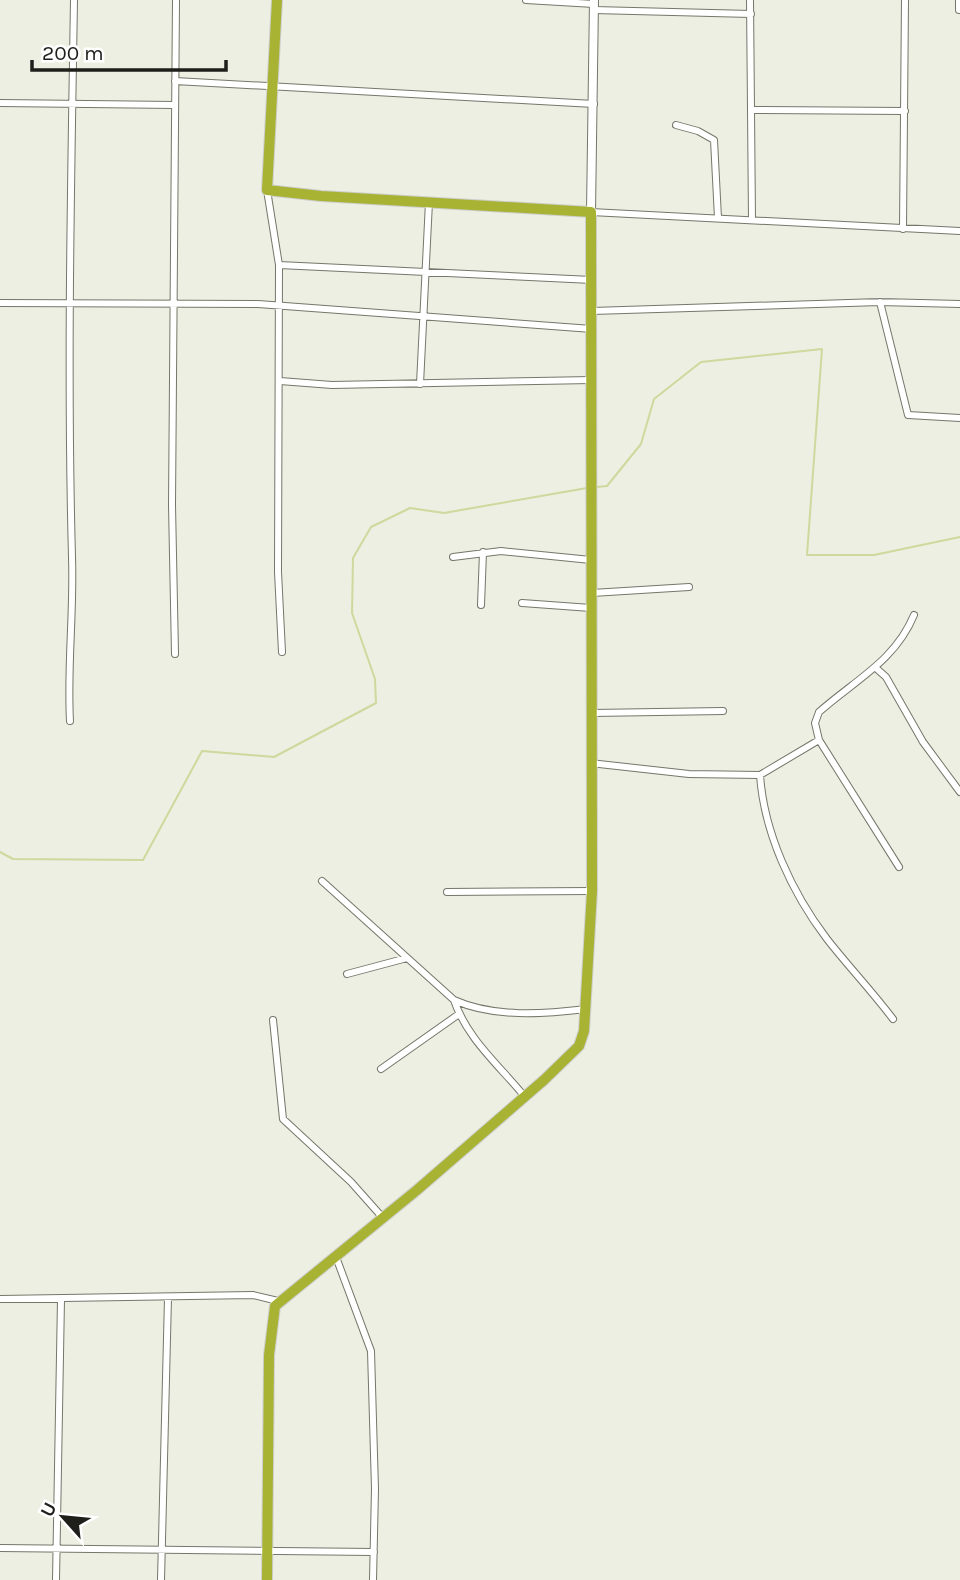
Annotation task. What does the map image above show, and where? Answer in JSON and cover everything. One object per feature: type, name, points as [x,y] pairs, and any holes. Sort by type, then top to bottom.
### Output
[{"type":"highway","points":[[267,1580],[269,1355],[271,1322],[278,1301],[337,1257],[526,1097],[579,1046],[587,1009],[592,891],[592,212],[267,190],[277,0]]},
{"type":"street","points":[[70,721],[68,658],[73,596],[70,303],[74,0]]},
{"type":"street","points":[[175,654],[172,505],[176,0]]},
{"type":"street","points":[[526,0],[751,14]]},
{"type":"street","points":[[750,0],[752,220]]},
{"type":"street","points":[[903,229],[905,0]]},
{"type":"street","points":[[959,0],[959,10]]},
{"type":"street","points":[[594,5],[592,212],[960,231]]},
{"type":"street","points":[[175,81],[594,104]]},
{"type":"street","points":[[0,103],[175,105]]},
{"type":"street","points":[[753,110],[905,111]]},
{"type":"street","points":[[676,125],[698,131],[714,140],[718,218]]},
{"type":"street","points":[[267,190],[279,265],[278,572],[282,652]]},
{"type":"street","points":[[420,384],[429,202]]},
{"type":"street","points":[[279,265],[592,280]]},
{"type":"street","points":[[592,311],[880,302],[960,304]]},
{"type":"street","points":[[880,302],[908,415],[960,418]]},
{"type":"street","points":[[0,303],[279,306],[592,329]]},
{"type":"street","points":[[280,381],[420,384],[592,380]]},
{"type":"street","points":[[481,606],[483,552]]},
{"type":"street","points":[[453,557],[483,552],[591,560]]},
{"type":"street","points":[[592,593],[689,587]]},
{"type":"street","points":[[522,603],[591,608]]},
{"type":"street","points":[[899,867],[815,730],[817,714],[877,668],[902,641],[914,615]]},
{"type":"street","points":[[877,668],[886,677],[923,742],[960,792]]},
{"type":"street","points":[[592,713],[723,711]]},
{"type":"street","points":[[590,763],[689,774],[760,775],[819,740]]},
{"type":"street","points":[[760,775],[764,811],[770,830],[803,900],[825,937],[893,1019]]},
{"type":"street","points":[[322,881],[454,1000],[484,1010],[533,1013],[587,1009]]},
{"type":"street","points":[[447,892],[592,891]]},
{"type":"street","points":[[347,974],[407,958]]},
{"type":"street","points":[[454,1000],[458,1014],[477,1042],[526,1097]]},
{"type":"street","points":[[381,1069],[458,1014]]},
{"type":"street","points":[[273,1020],[284,1119],[351,1182],[383,1218]]},
{"type":"street","points":[[337,1257],[371,1351],[376,1489],[373,1580]]},
{"type":"street","points":[[0,1299],[253,1295],[278,1301]]},
{"type":"street","points":[[161,1580],[168,1298]]},
{"type":"street","points":[[56,1580],[61,1299]]},
{"type":"street","points":[[0,1548],[374,1552]]},
{"type":"waterway","points":[[597,487],[607,486],[641,444],[654,399],[701,362],[822,349],[807,555],[874,555],[960,537]]},
{"type":"waterway","points":[[0,852],[13,859],[143,860],[202,751],[274,757],[376,703],[375,679],[352,613],[353,558],[371,527],[410,508],[444,513],[587,488]]}]
